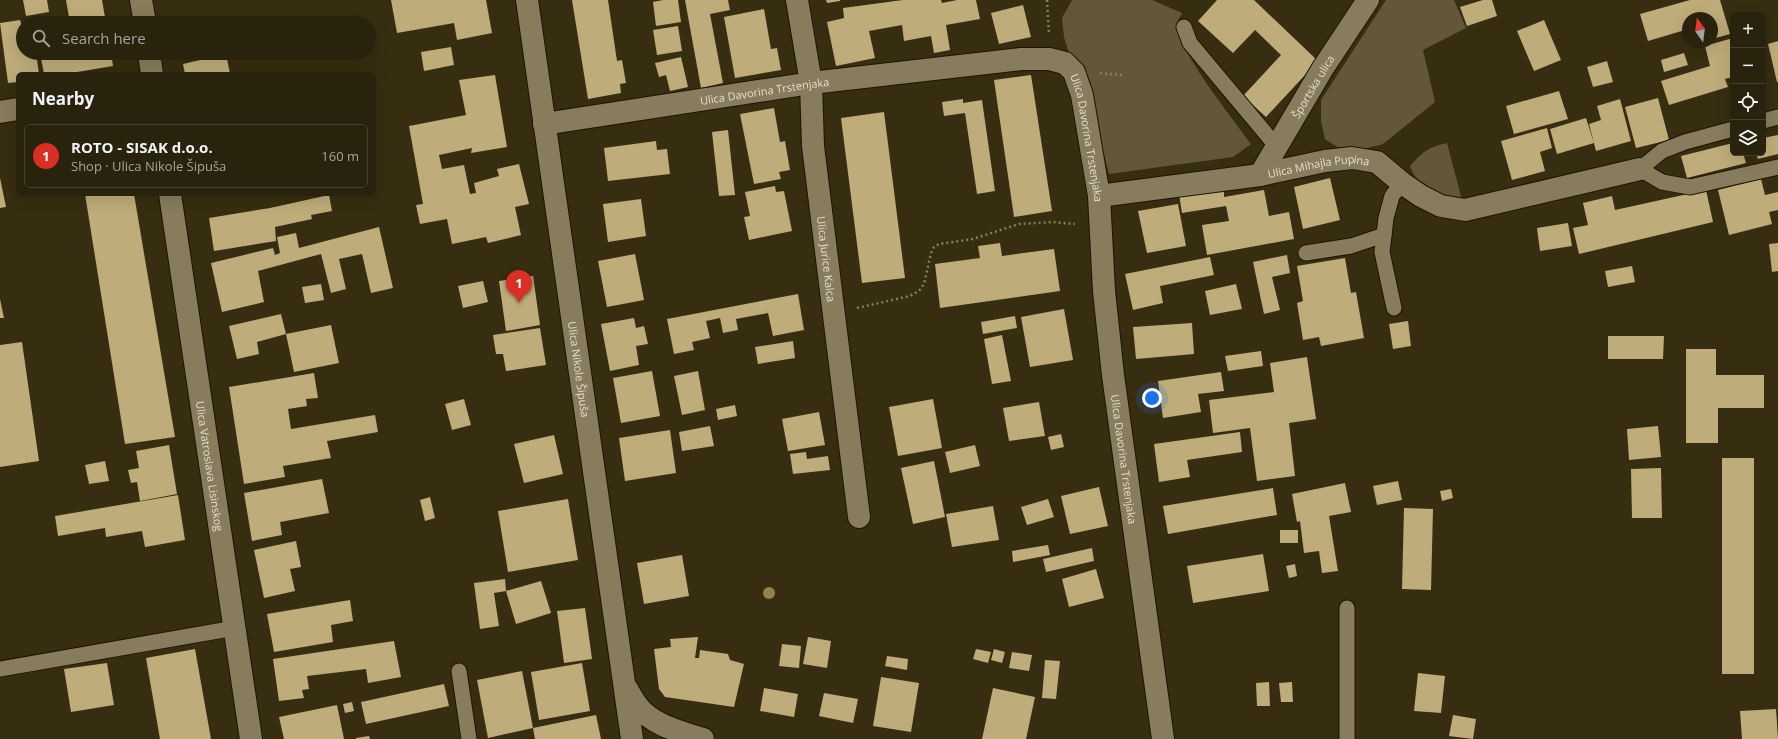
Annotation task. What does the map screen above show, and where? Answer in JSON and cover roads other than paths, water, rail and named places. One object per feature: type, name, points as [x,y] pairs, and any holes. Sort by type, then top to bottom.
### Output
[{"type":"street","points":[[141,0],[143,16]]},
{"type":"street","name":"Ulica Nikole Šipuša","points":[[527,0],[632,739]]},
{"type":"street","name":"Ulica Jurice Kalca","points":[[797,0],[810,83],[813,146],[859,517]]},
{"type":"street","name":"Športska ulica","points":[[1260,175],[1324,68],[1368,0]]},
{"type":"street","name":"Ulica Davorina Trstenjaka","points":[[544,124],[810,83],[1029,58],[1049,58],[1065,63],[1074,72],[1082,95],[1099,196],[1104,291],[1113,375],[1163,739]]},
{"type":"street","points":[[150,60],[152,72]]},
{"type":"street","points":[[0,112],[16,109]]},
{"type":"street","name":"Ulica Mihajla Pupina","points":[[1099,196],[1260,175],[1326,161],[1352,158],[1377,162],[1402,183],[1421,196],[1441,206],[1465,210],[1640,169]]},
{"type":"street","name":"Ulica Vatroslava Lisinskog","points":[[170,196],[251,739]]},
{"type":"street","points":[[624,683],[637,706],[648,716],[678,731],[704,739]]},
{"type":"lane","points":[[1184,27],[1190,43],[1277,147]]},
{"type":"lane","points":[[1766,120],[1778,117]]},
{"type":"lane","name":"Ulica Mihajla Pupina","points":[[1640,169],[1662,151],[1685,142],[1730,130]]},
{"type":"lane","points":[[1640,169],[1662,182],[1690,187],[1778,167]]},
{"type":"lane","points":[[1394,308],[1382,252],[1386,218],[1392,196],[1402,183]]},
{"type":"lane","points":[[1306,253],[1351,246],[1384,235]]},
{"type":"lane","points":[[1347,608],[1347,739]]},
{"type":"lane","points":[[0,669],[234,628]]},
{"type":"lane","points":[[459,670],[469,739]]},
{"type":"place","name":"ROTO - SISAK d.o.o.","points":[[519,303]]}]
